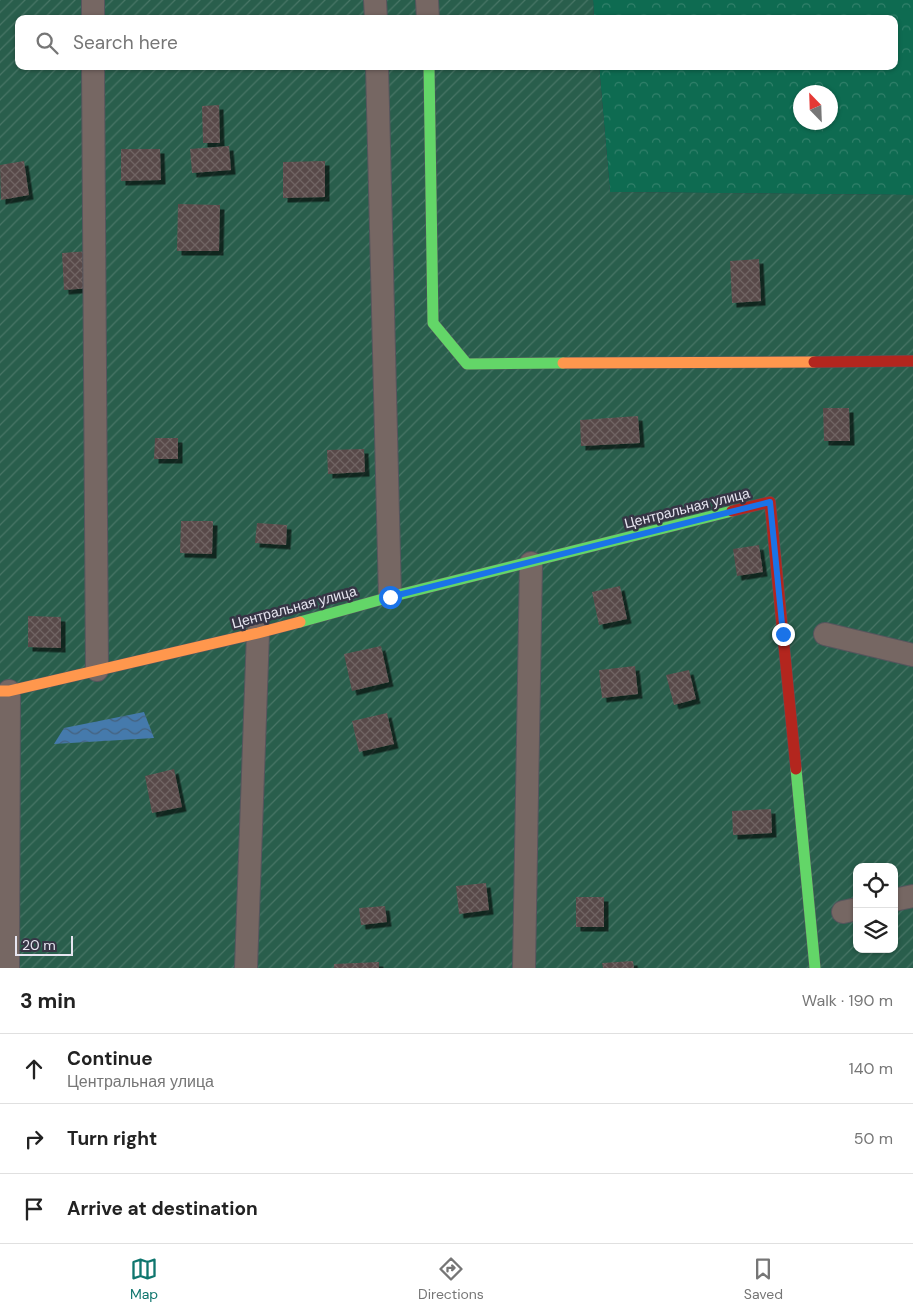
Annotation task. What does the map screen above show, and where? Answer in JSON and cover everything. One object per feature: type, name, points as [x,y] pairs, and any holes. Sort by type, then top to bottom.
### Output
[{"type":"street","points":[[93,0],[93,15]]},
{"type":"street","points":[[375,0],[376,15]]},
{"type":"street","points":[[427,0],[428,15]]},
{"type":"street","points":[[93,70],[97,670]]},
{"type":"street","points":[[377,70],[390,597]]},
{"type":"street","points":[[428,70],[433,323],[467,364],[913,360]]},
{"type":"street","name":"Центральная улица","points":[[5,691],[258,633],[390,597],[770,502],[815,968]]},
{"type":"street","points":[[524,968],[531,563]]},
{"type":"street","points":[[246,968],[258,633]]},
{"type":"street","points":[[824,634],[913,655]]},
{"type":"street","points":[[5,691],[8,968]]},
{"type":"street","points":[[898,899],[913,896]]},
{"type":"green space","points":[[0,0],[593,0],[594,15],[15,15],[15,70],[599,70],[610,192],[913,195],[913,968],[0,968]]},
{"type":"green space","points":[[593,0],[913,0],[913,195],[610,192],[599,70],[898,70],[898,15],[594,15]]},
{"type":"water","points":[[144,712],[154,738],[54,744],[64,728]]},
{"type":"building","points":[[219,105],[220,143],[203,143],[202,106]]},
{"type":"building","points":[[229,146],[231,170],[192,173],[190,149]]},
{"type":"building","points":[[121,149],[160,149],[161,180],[121,181]]},
{"type":"building","points":[[24,161],[29,195],[1,200],[0,165]]},
{"type":"building","points":[[325,161],[325,197],[283,198],[283,162]]},
{"type":"building","points":[[178,204],[220,205],[219,251],[177,251]]},
{"type":"building","points":[[89,251],[91,288],[64,290],[62,253]]},
{"type":"building","points":[[759,259],[761,301],[732,303],[730,261]]},
{"type":"building","points":[[823,408],[849,408],[850,441],[824,441]]},
{"type":"building","points":[[638,416],[640,443],[581,446],[580,420]]},
{"type":"building","points":[[155,438],[178,438],[178,459],[154,459]]},
{"type":"building","points":[[364,449],[365,472],[328,474],[327,450]]},
{"type":"building","points":[[181,521],[213,521],[212,554],[180,553]]},
{"type":"building","points":[[257,523],[287,525],[286,545],[255,543]]},
{"type":"building","points":[[759,545],[763,572],[737,576],[733,549]]},
{"type":"building","points":[[620,586],[627,619],[599,625],[592,592]]},
{"type":"building","points":[[28,616],[61,617],[61,648],[28,647]]},
{"type":"building","points":[[381,646],[389,682],[352,691],[344,654]]},
{"type":"building","points":[[635,666],[638,694],[602,698],[599,670]]},
{"type":"building","points":[[689,670],[696,699],[674,705],[666,675]]},
{"type":"building","points":[[387,713],[394,744],[359,752],[352,721]]},
{"type":"building","points":[[174,769],[182,807],[152,813],[145,776]]},
{"type":"building","points":[[771,809],[772,833],[733,835],[732,811]]},
{"type":"building","points":[[486,883],[489,910],[459,914],[456,886]]},
{"type":"building","points":[[576,897],[604,897],[604,927],[576,927]]},
{"type":"building","points":[[385,906],[387,922],[361,925],[359,908]]},
{"type":"building","points":[[633,961],[634,968],[603,968],[602,963]]},
{"type":"building","points":[[379,962],[379,968],[334,968],[334,964]]},
{"type":"traffic: fast","points":[[429,70],[433,323],[467,364],[563,363]]},
{"type":"traffic: fast","points":[[300,622],[390,597],[732,511]]},
{"type":"traffic: fast","points":[[796,769],[815,968]]},
{"type":"traffic: slow","points":[[563,363],[814,362]]},
{"type":"traffic: slow","points":[[0,691],[9,691],[300,622]]},
{"type":"traffic: jam","points":[[814,362],[913,361]]},
{"type":"traffic: jam","points":[[732,511],[770,502],[796,769]]},
{"type":"route","points":[[390,597],[770,502],[783,634]]}]
